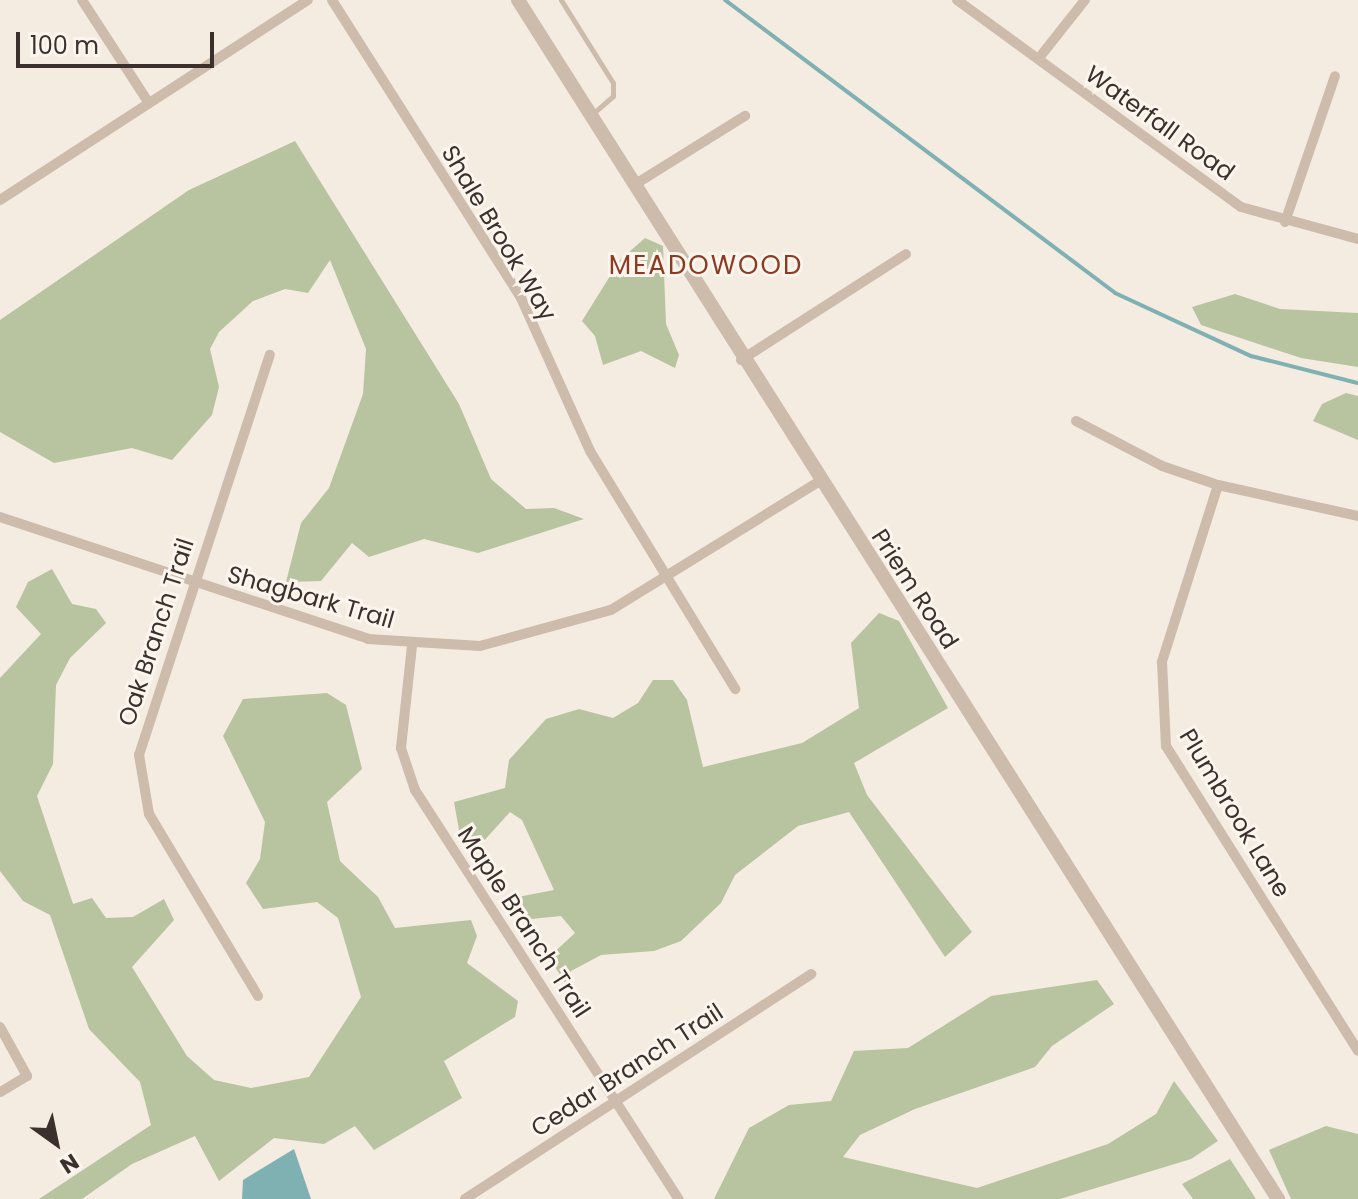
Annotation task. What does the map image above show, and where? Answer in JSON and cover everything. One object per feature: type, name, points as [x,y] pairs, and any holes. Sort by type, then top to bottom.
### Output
[{"type":"street","points":[[82,0],[149,103]]},
{"type":"street","points":[[0,200],[308,0]]},
{"type":"street","name":"Shale Brook Way","points":[[332,0],[521,298],[590,451],[735,689]]},
{"type":"street","name":"Priem Road","points":[[518,0],[741,360],[1278,1199]]},
{"type":"street","name":"Waterfall Road","points":[[957,0],[1039,58],[1185,172],[1241,207],[1285,222],[1358,239]]},
{"type":"street","points":[[1039,58],[1085,0]]},
{"type":"street","points":[[1285,222],[1335,76]]},
{"type":"street","points":[[634,185],[745,116]]},
{"type":"street","points":[[741,360],[906,254]]},
{"type":"street","name":"Oak Branch Trail","points":[[258,996],[149,814],[140,785],[141,733],[270,355]]},
{"type":"street","points":[[1076,421],[1162,466],[1218,485],[1358,516]]},
{"type":"street","name":"Shagbark Trail","points":[[0,517],[368,639],[412,646],[480,646],[568,626],[667,576],[820,481]]},
{"type":"street","name":"Plumbrook Lane","points":[[1218,485],[1162,662],[1166,746],[1358,1051]]},
{"type":"street","name":"Maple Branch Trail","points":[[412,646],[401,748],[415,790],[679,1199]]},
{"type":"street","name":"Cedar Branch Trail","points":[[465,1199],[811,974]]},
{"type":"street","points":[[0,1027],[27,1076],[0,1092]]},
{"type":"lane","points":[[561,0],[613,83],[613,96],[590,115]]},
{"type":"green space","points":[[295,141],[459,404],[491,479],[526,509],[554,508],[584,519],[478,553],[424,539],[369,557],[352,543],[321,581],[286,582],[301,523],[329,488],[363,394],[366,349],[330,260],[308,293],[285,289],[253,301],[219,332],[210,349],[219,387],[212,415],[172,460],[132,448],[54,463],[0,432],[0,320],[189,190]]},
{"type":"green space","points":[[645,238],[663,246],[666,324],[679,355],[675,368],[641,351],[603,365],[595,336],[582,321],[620,260]]},
{"type":"green space","points":[[1235,294],[1280,309],[1358,313],[1358,367],[1301,358],[1201,325],[1192,307]]},
{"type":"green space","points":[[1346,393],[1358,396],[1358,440],[1313,421],[1322,404]]},
{"type":"green space","points":[[52,569],[72,604],[96,609],[106,623],[70,658],[56,685],[53,764],[37,796],[73,904],[92,898],[106,918],[133,917],[164,899],[174,920],[132,967],[187,1056],[214,1080],[251,1088],[309,1077],[361,997],[338,918],[317,902],[263,909],[246,883],[260,859],[265,822],[223,736],[243,699],[327,693],[346,705],[362,769],[327,802],[340,861],[378,897],[395,928],[471,920],[477,936],[467,963],[518,1001],[515,1017],[444,1061],[462,1098],[374,1150],[355,1126],[324,1144],[274,1138],[219,1181],[195,1136],[132,1164],[82,1199],[39,1199],[151,1125],[140,1082],[89,1029],[50,915],[23,901],[0,871],[0,678],[41,634],[16,607],[28,582]]},
{"type":"green space","points":[[879,613],[899,621],[948,708],[854,763],[867,795],[972,932],[945,957],[849,812],[798,826],[735,875],[721,903],[681,941],[654,951],[601,955],[571,971],[565,983],[549,957],[575,933],[561,916],[531,919],[518,909],[518,897],[554,890],[522,820],[510,812],[481,844],[459,830],[454,802],[505,788],[509,760],[546,719],[579,709],[613,718],[638,703],[653,680],[673,680],[687,700],[703,767],[802,743],[859,708],[851,643]]},
{"type":"green space","points":[[1097,980],[1114,1004],[1052,1046],[1035,1067],[915,1109],[860,1135],[843,1157],[977,1188],[1108,1144],[1156,1114],[1174,1081],[1218,1141],[1191,1159],[1060,1199],[714,1199],[749,1128],[789,1105],[831,1101],[854,1051],[908,1048],[991,996]]},
{"type":"green space","points":[[1326,1126],[1358,1134],[1358,1199],[1291,1199],[1269,1150]]},
{"type":"green space","points":[[1230,1159],[1256,1199],[1193,1199],[1182,1184]]},
{"type":"water","points":[[294,1149],[311,1199],[242,1199],[243,1180]]},
{"type":"waterway","points":[[725,0],[1115,293],[1251,356],[1358,383]]},
{"type":"district","name":"MEADOWOOD","points":[[706,266]]}]
